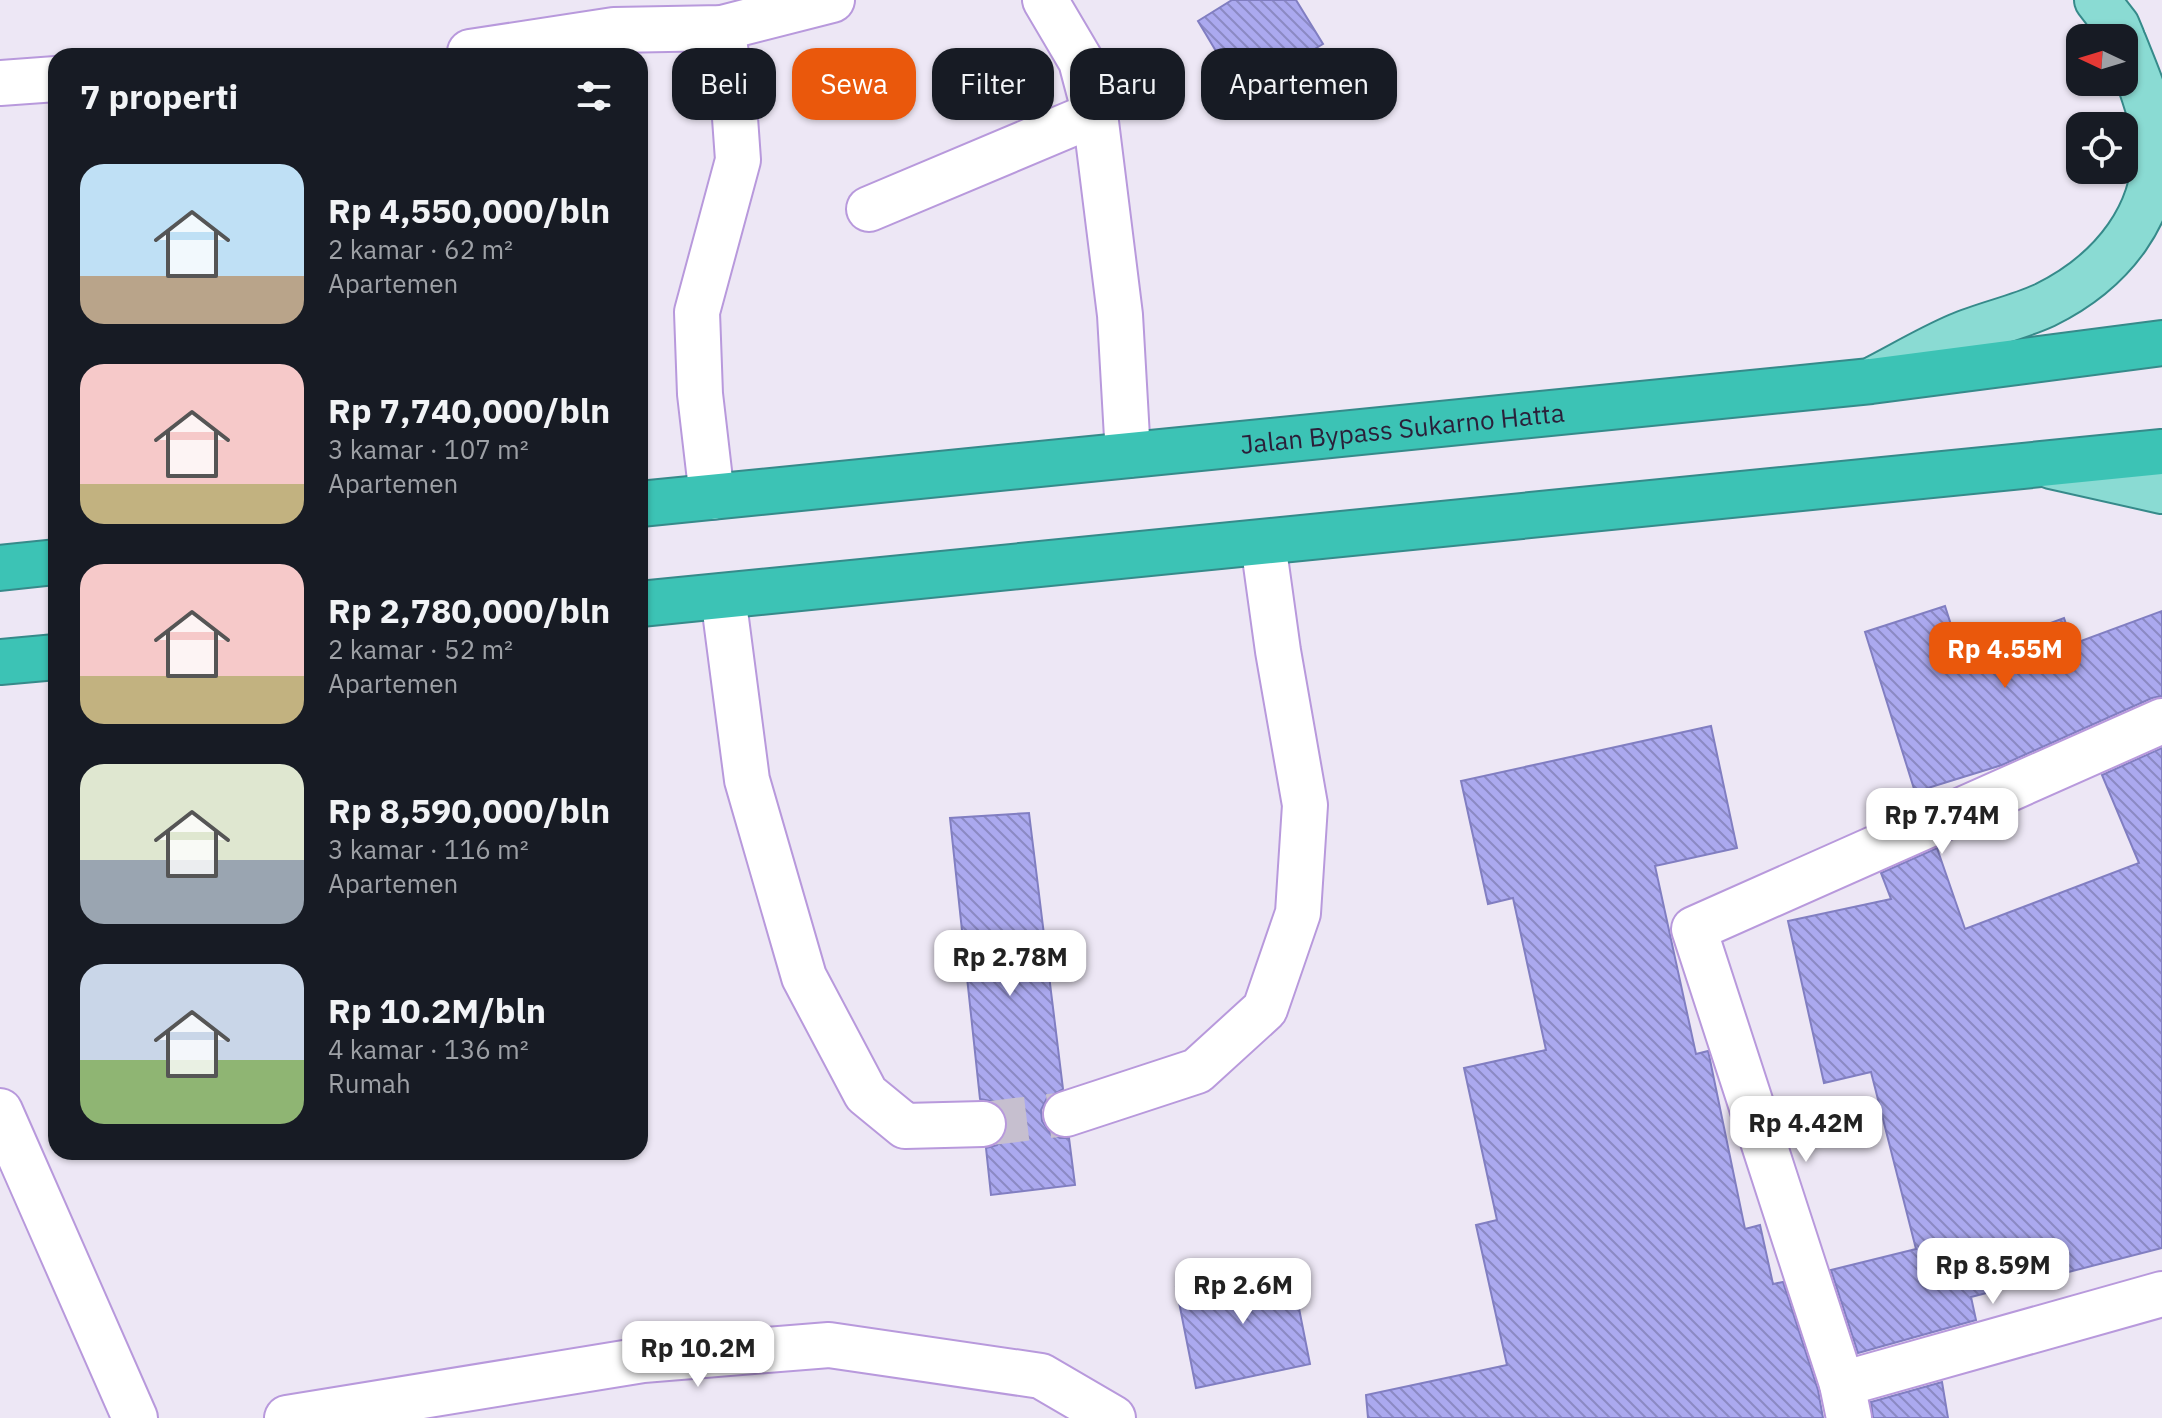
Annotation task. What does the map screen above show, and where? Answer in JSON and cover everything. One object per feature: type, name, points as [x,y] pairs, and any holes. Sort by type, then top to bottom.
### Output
[{"type":"highway","name":"Jalan Bypass Sukarno Hatta","points":[[648,503],[1871,381],[2162,343]]},
{"type":"highway","points":[[648,603],[2162,452]]},
{"type":"highway","points":[[0,568],[48,563]]},
{"type":"highway","points":[[0,662],[48,658]]},
{"type":"main road","points":[[2138,53],[2162,81]]},
{"type":"main road","points":[[1871,381],[1957,336],[2013,318],[2068,292],[2113,254],[2135,228],[2146,203],[2154,166],[2154,136],[2148,105],[2138,81]]},
{"type":"main road","points":[[2045,464],[2162,491]]},
{"type":"street","points":[[496,48],[614,30],[722,28],[832,0]]},
{"type":"street","points":[[1045,0],[1073,48]]},
{"type":"street","points":[[712,497],[700,394],[697,312],[738,160],[734,104],[722,28]]},
{"type":"street","points":[[0,83],[48,80]]},
{"type":"street","points":[[869,209],[1081,120]]},
{"type":"street","points":[[1096,120],[1120,315],[1128,455]]},
{"type":"street","points":[[1066,1114],[1197,1071],[1265,1009],[1270,996],[1298,913],[1305,805],[1263,543]]},
{"type":"street","points":[[723,596],[747,780],[804,977],[866,1094],[885,1110],[905,1126],[983,1124]]},
{"type":"street","points":[[2162,721],[1694,929],[1845,1401],[2162,1294]]},
{"type":"street","points":[[0,1111],[135,1418]]},
{"type":"street","points":[[287,1418],[643,1360],[829,1345],[1041,1376],[1113,1418]]},
{"type":"building","points":[[1232,0],[1296,0],[1323,44],[1316,48],[1214,48],[1198,21]]},
{"type":"building","points":[[1945,606],[1961,656],[2064,618],[2073,644],[2162,611],[2162,696],[2002,765],[1915,792],[1865,632]]},
{"type":"building","points":[[1711,726],[1737,848],[1655,866],[1696,1054],[1708,1051],[1709,1055],[1745,1229],[1760,1225],[1773,1284],[1783,1282],[1818,1390],[1823,1418],[1368,1418],[1366,1395],[1507,1365],[1476,1225],[1497,1220],[1464,1068],[1546,1050],[1513,898],[1488,904],[1461,781]]},
{"type":"building","points":[[2162,748],[2162,1248],[1971,1297],[1976,1320],[1858,1353],[1831,1270],[1916,1249],[1871,1072],[1824,1083],[1788,921],[1891,899],[1881,873],[1937,848],[1965,929],[2139,863],[2102,775]]},
{"type":"building","points":[[1029,813],[1063,1089],[1047,1098],[1041,1110],[1042,1121],[1050,1133],[1069,1138],[1075,1185],[991,1195],[986,1148],[997,1145],[1004,1137],[1008,1123],[1004,1110],[996,1102],[980,1099],[950,818]]},
{"type":"building","points":[[1290,1263],[1310,1364],[1196,1388],[1176,1287]]},
{"type":"building","points":[[1942,1382],[1948,1418],[1873,1418],[1871,1402]]},
{"type":"tunnel","points":[[983,1124],[1066,1114]]}]
